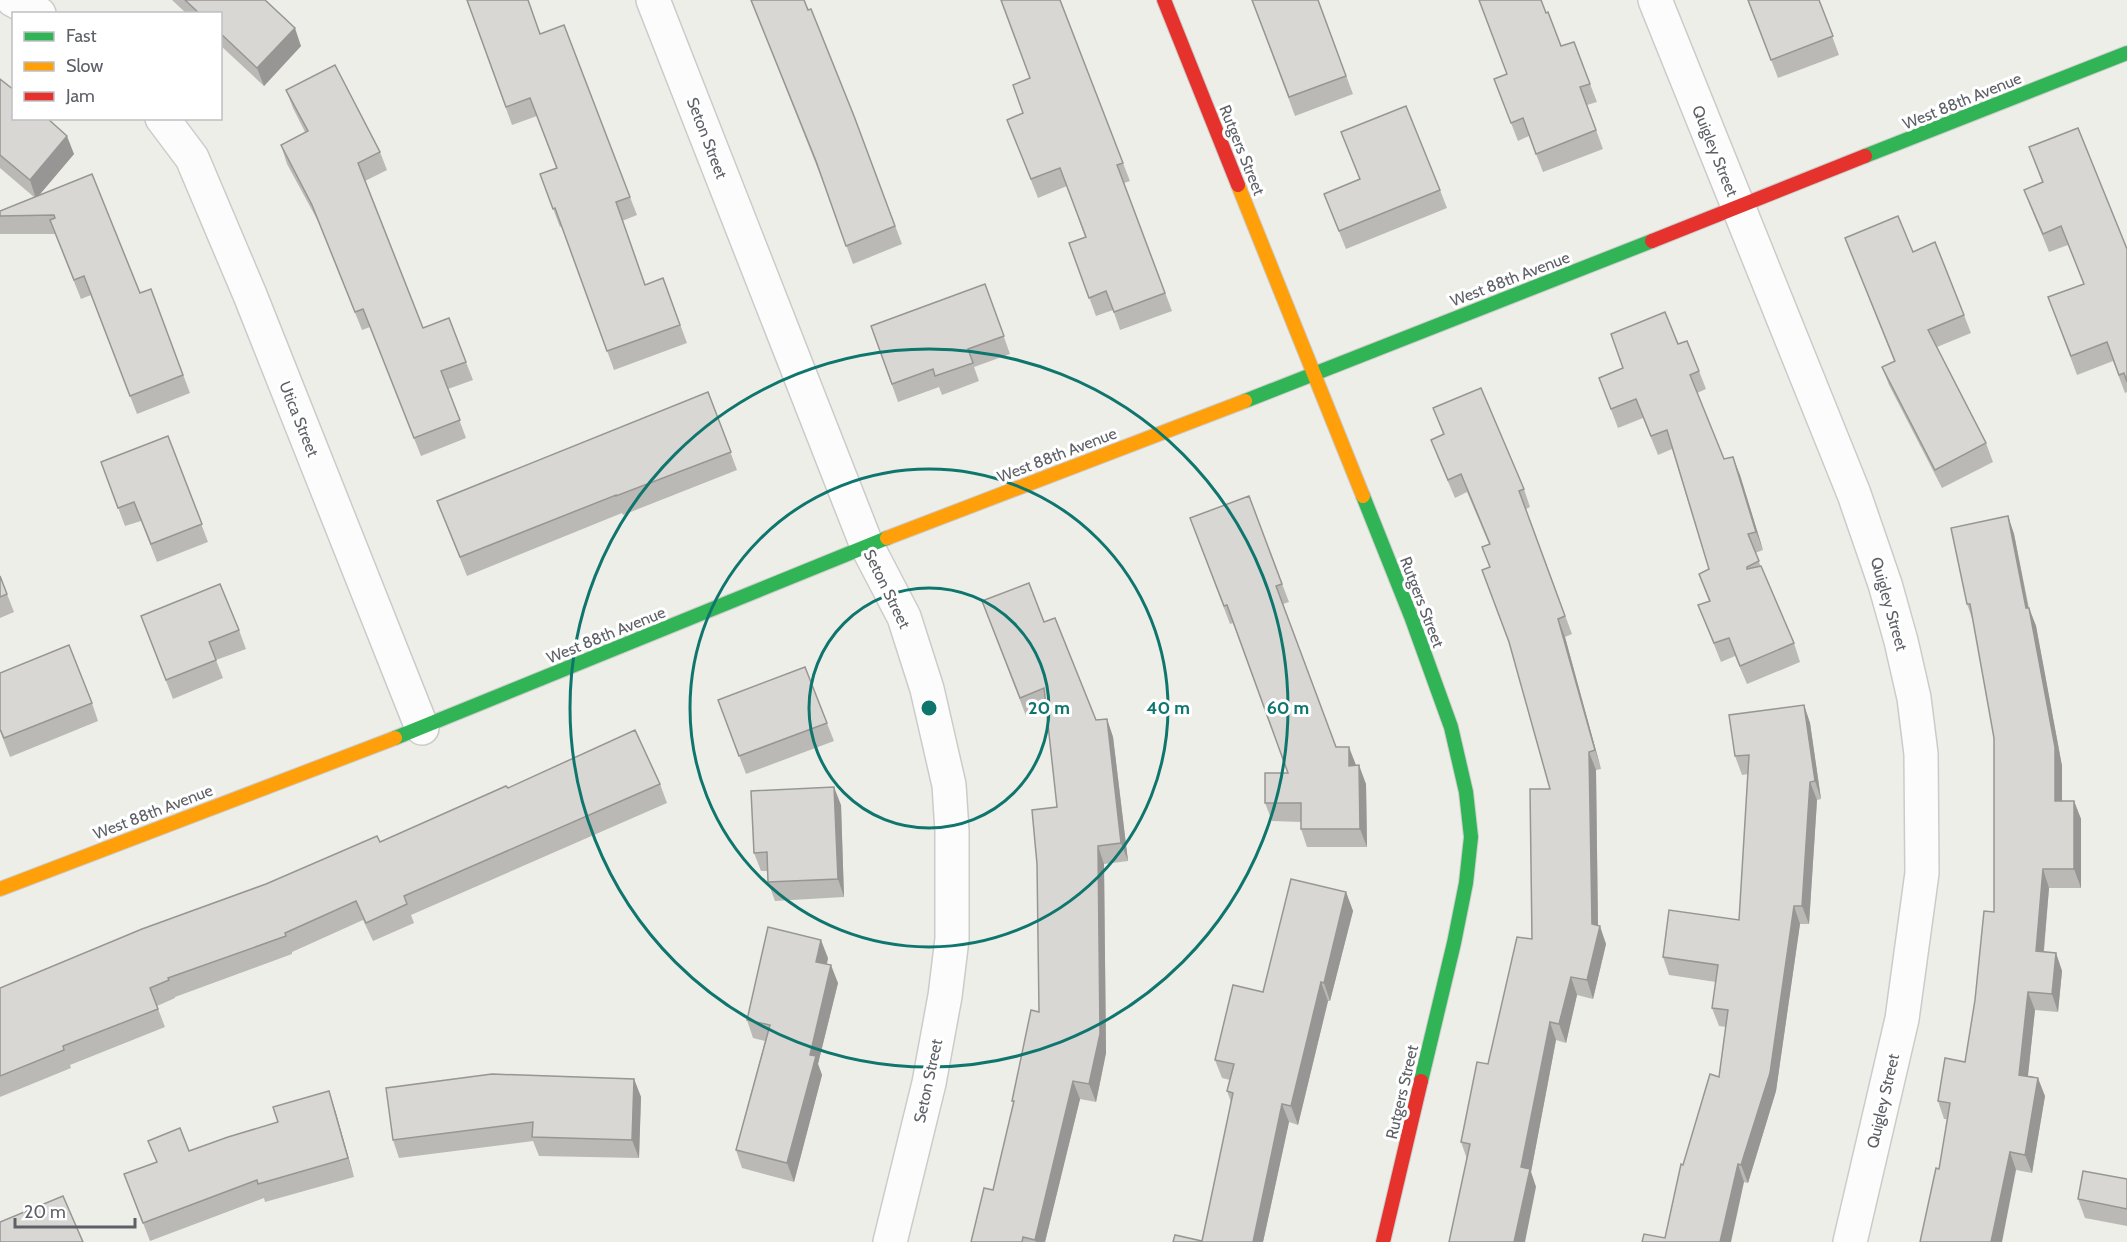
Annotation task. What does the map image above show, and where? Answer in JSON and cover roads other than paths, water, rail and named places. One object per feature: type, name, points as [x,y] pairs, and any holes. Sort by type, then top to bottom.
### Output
[{"type":"street","points":[[13,0],[35,12]]},
{"type":"street","name":"Seton Street","points":[[653,0],[867,546],[904,617],[927,689],[949,785],[952,831],[952,939],[945,996],[929,1083],[890,1242]]},
{"type":"street","name":"Rutgers Street","points":[[1164,0],[1412,619],[1451,727],[1466,792],[1471,837],[1466,883],[1454,943],[1383,1242]]},
{"type":"street","name":"Quigley Street","points":[[1655,0],[1854,494],[1885,584],[1914,698],[1921,754],[1922,873],[1902,1019],[1850,1242]]},
{"type":"street","name":"West 88th Avenue","points":[[0,888],[422,728],[867,546],[1313,375],[2127,54]]},
{"type":"street","name":"Utica Street","points":[[164,120],[192,158],[422,728]]}]
